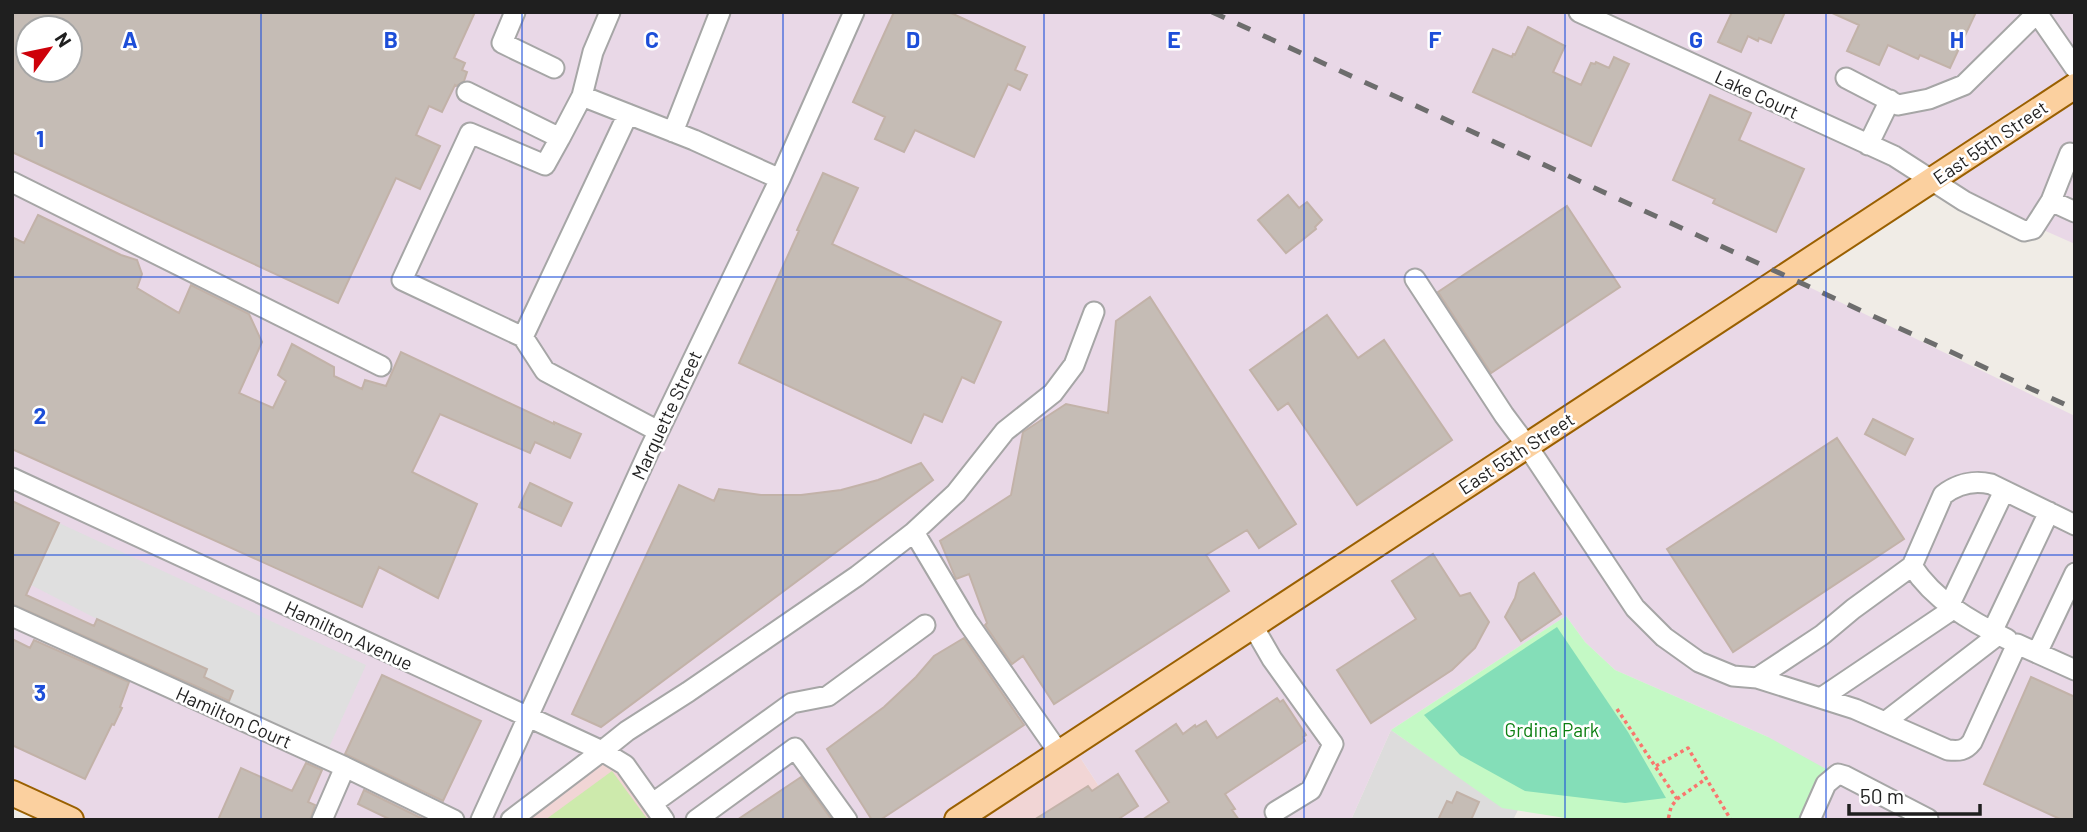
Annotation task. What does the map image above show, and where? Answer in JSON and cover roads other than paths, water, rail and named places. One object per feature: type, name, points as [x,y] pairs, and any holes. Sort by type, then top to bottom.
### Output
[{"type":"main road","name":"East 55th Street","points":[[970,816],[1059,753],[2075,86]]},
{"type":"main road","points":[[12,793],[71,820]]},
{"type":"street","points":[[515,12],[502,43],[554,68]]},
{"type":"street","points":[[610,12],[593,52],[582,96],[545,165],[470,134],[402,280],[523,337],[545,371],[658,431]]},
{"type":"street","points":[[673,131],[720,12]]},
{"type":"street","name":"Marquette Street","points":[[481,820],[658,431],[780,179],[854,12]]},
{"type":"street","name":"Lake Court","points":[[1578,12],[1894,156],[1964,201],[2024,231],[2033,229],[2051,201],[2070,153]]},
{"type":"street","points":[[1846,78],[1898,105],[1929,99],[1964,85],[2036,13],[2075,68]]},
{"type":"street","points":[[467,92],[560,138]]},
{"type":"street","points":[[582,96],[673,131],[780,179]]},
{"type":"street","points":[[1868,145],[1890,100]]},
{"type":"street","points":[[523,337],[628,114]]},
{"type":"street","points":[[12,182],[381,366]]},
{"type":"street","points":[[2051,201],[2075,212]]},
{"type":"street","points":[[1415,279],[1504,415],[1642,616],[1664,637],[1707,666],[1741,678],[1757,678],[1854,709],[1948,750],[1958,751],[1967,748],[1972,742],[2017,644]]},
{"type":"street","points":[[511,820],[627,731],[857,576],[914,532],[956,493],[1005,431],[1053,393],[1074,365],[1094,312]]},
{"type":"street","name":"Hamilton Avenue","points":[[12,478],[602,751],[625,765],[664,820]]},
{"type":"street","points":[[1757,678],[1822,635],[1912,566],[1943,495],[1951,489],[1981,481],[2075,525]]},
{"type":"street","points":[[1821,698],[1951,607],[2004,491]]},
{"type":"street","points":[[1885,722],[1995,633],[2049,512]]},
{"type":"street","points":[[914,532],[967,621],[1059,753]]},
{"type":"street","points":[[1912,566],[1920,578],[1951,607],[1995,633],[2075,670]]},
{"type":"street","points":[[2037,653],[2075,573]]},
{"type":"street","name":"Hamilton Court","points":[[12,616],[345,767],[454,820]]},
{"type":"street","points":[[653,803],[792,703],[828,696],[925,625]]},
{"type":"street","points":[[1253,626],[1272,659],[1333,744],[1311,790],[1275,812]]},
{"type":"street","points":[[696,820],[795,748],[848,820]]},
{"type":"street","points":[[322,820],[345,767]]},
{"type":"street","points":[[1810,820],[1826,784],[1838,774],[1928,819]]},
{"type":"railway","points":[[1212,12],[2075,409]]},
{"type":"park label","name":"Grdina Park","points":[[1552,729]]}]
